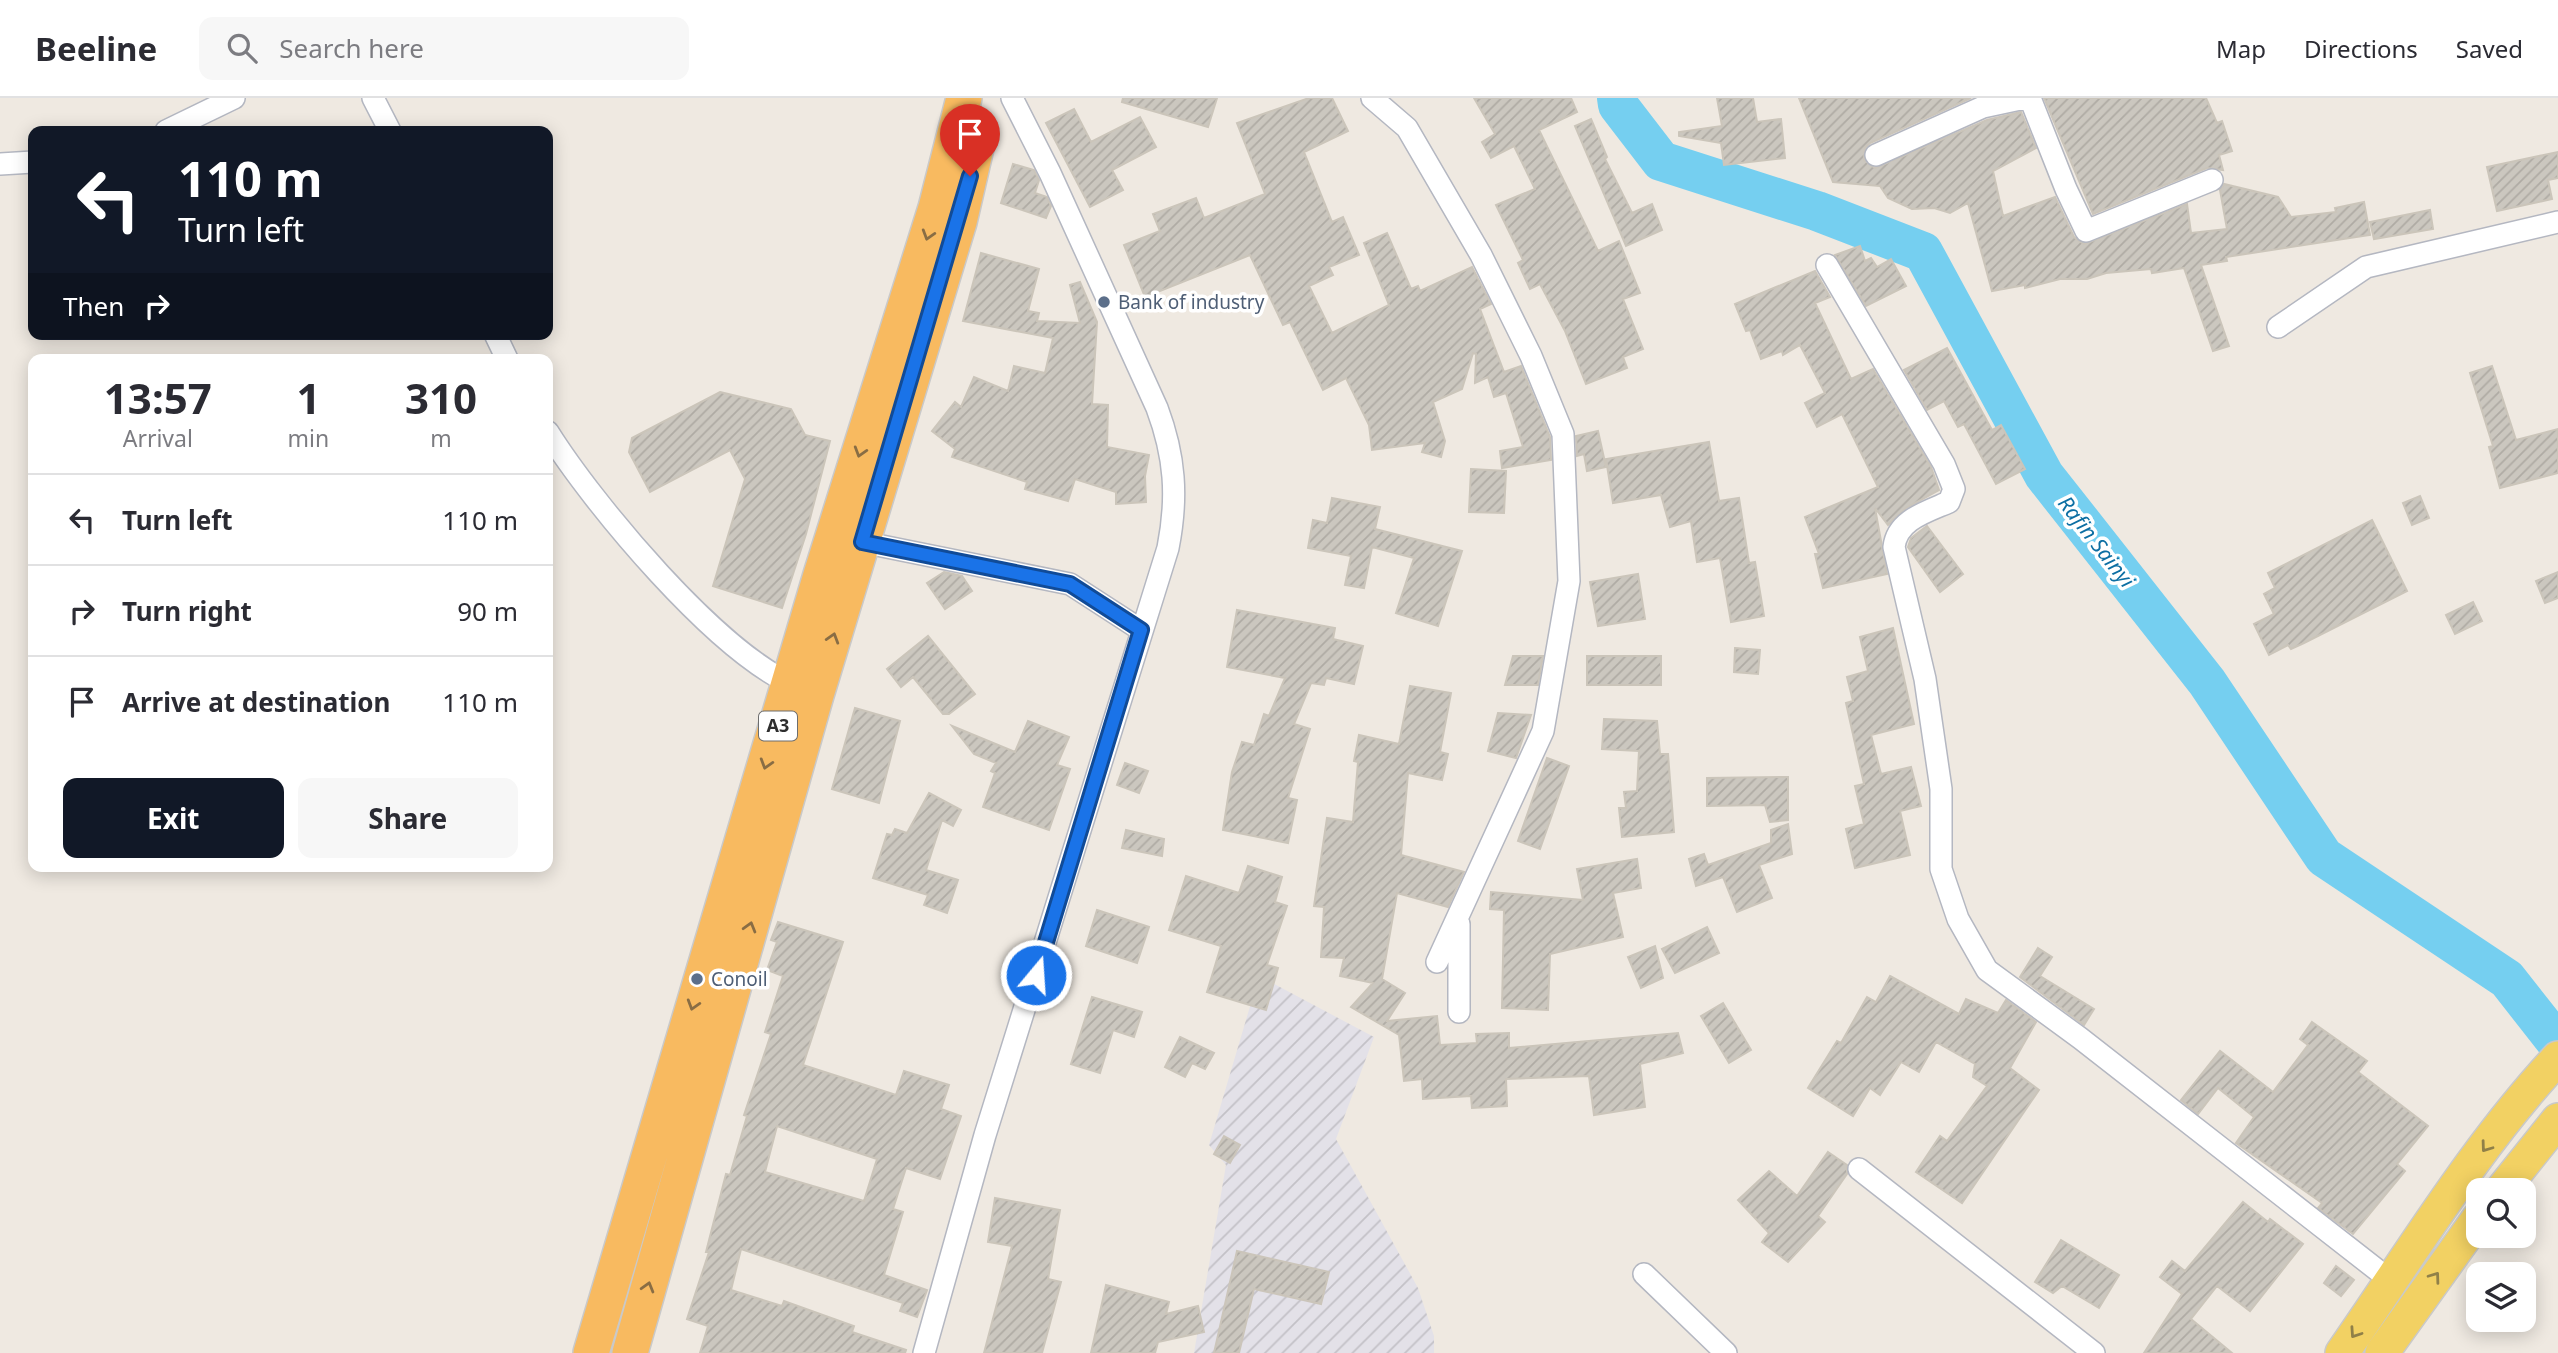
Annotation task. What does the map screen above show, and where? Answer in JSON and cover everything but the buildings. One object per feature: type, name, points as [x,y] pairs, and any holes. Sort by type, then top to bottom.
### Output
[{"type":"highway","name":"A3","points":[[630,1353],[803,689],[964,98]]},
{"type":"highway","name":"A3","points":[[591,1353],[803,689],[862,542],[959,222],[985,98]]},
{"type":"main road","points":[[2342,1353],[2390,1280],[2526,1092],[2558,1058]]},
{"type":"main road","points":[[2512,1178],[2558,1120]]},
{"type":"main road","points":[[2382,1353],[2466,1236]]},
{"type":"street","points":[[176,126],[234,98]]},
{"type":"street","points":[[373,98],[387,126]]},
{"type":"street","points":[[925,1353],[985,1135],[1095,789],[1173,522],[1175,476],[1170,443],[1050,173],[1012,98]]},
{"type":"street","points":[[1372,98],[1407,128],[1481,254],[1531,356],[1563,434],[1569,581],[1543,731],[1437,962]]},
{"type":"street","points":[[1876,155],[1983,107],[2028,98],[2086,230],[2212,180]]},
{"type":"street","points":[[0,164],[28,162]]},
{"type":"street","points":[[2278,327],[2366,267],[2558,222]]},
{"type":"street","points":[[1827,265],[1944,464],[1954,489],[1949,502],[1901,526],[1895,534],[1894,547],[1924,679],[1939,776],[1941,869],[1963,929],[1987,970],[2080,1038],[2390,1280]]},
{"type":"street","points":[[553,439],[601,507],[659,572],[750,657],[803,689]]},
{"type":"street","points":[[862,542],[1070,584],[1141,630]]},
{"type":"street","points":[[1459,918],[1459,1012]]},
{"type":"street","points":[[1859,1169],[2094,1353]]},
{"type":"street","points":[[1644,1274],[1726,1353]]},
{"type":"shaded area","points":[[1259,976],[1374,1037],[1336,1139],[1418,1288],[1434,1336],[1434,1353],[1194,1353],[1226,1165],[1209,1145]]},
{"type":"waterway","name":"Rafin Sainyi","points":[[1617,98],[1618,105],[1661,161],[1817,211],[1923,252],[2044,475],[2207,682],[2324,857],[2507,979],[2558,1044]]},
{"type":"place","name":"Bank of industry","points":[[1104,302]]},
{"type":"place","name":"Conoil","points":[[697,979]]},
{"type":"route","points":[[970,176],[959,222],[862,542],[1070,584],[1141,630],[1095,789],[1036,975]]}]
